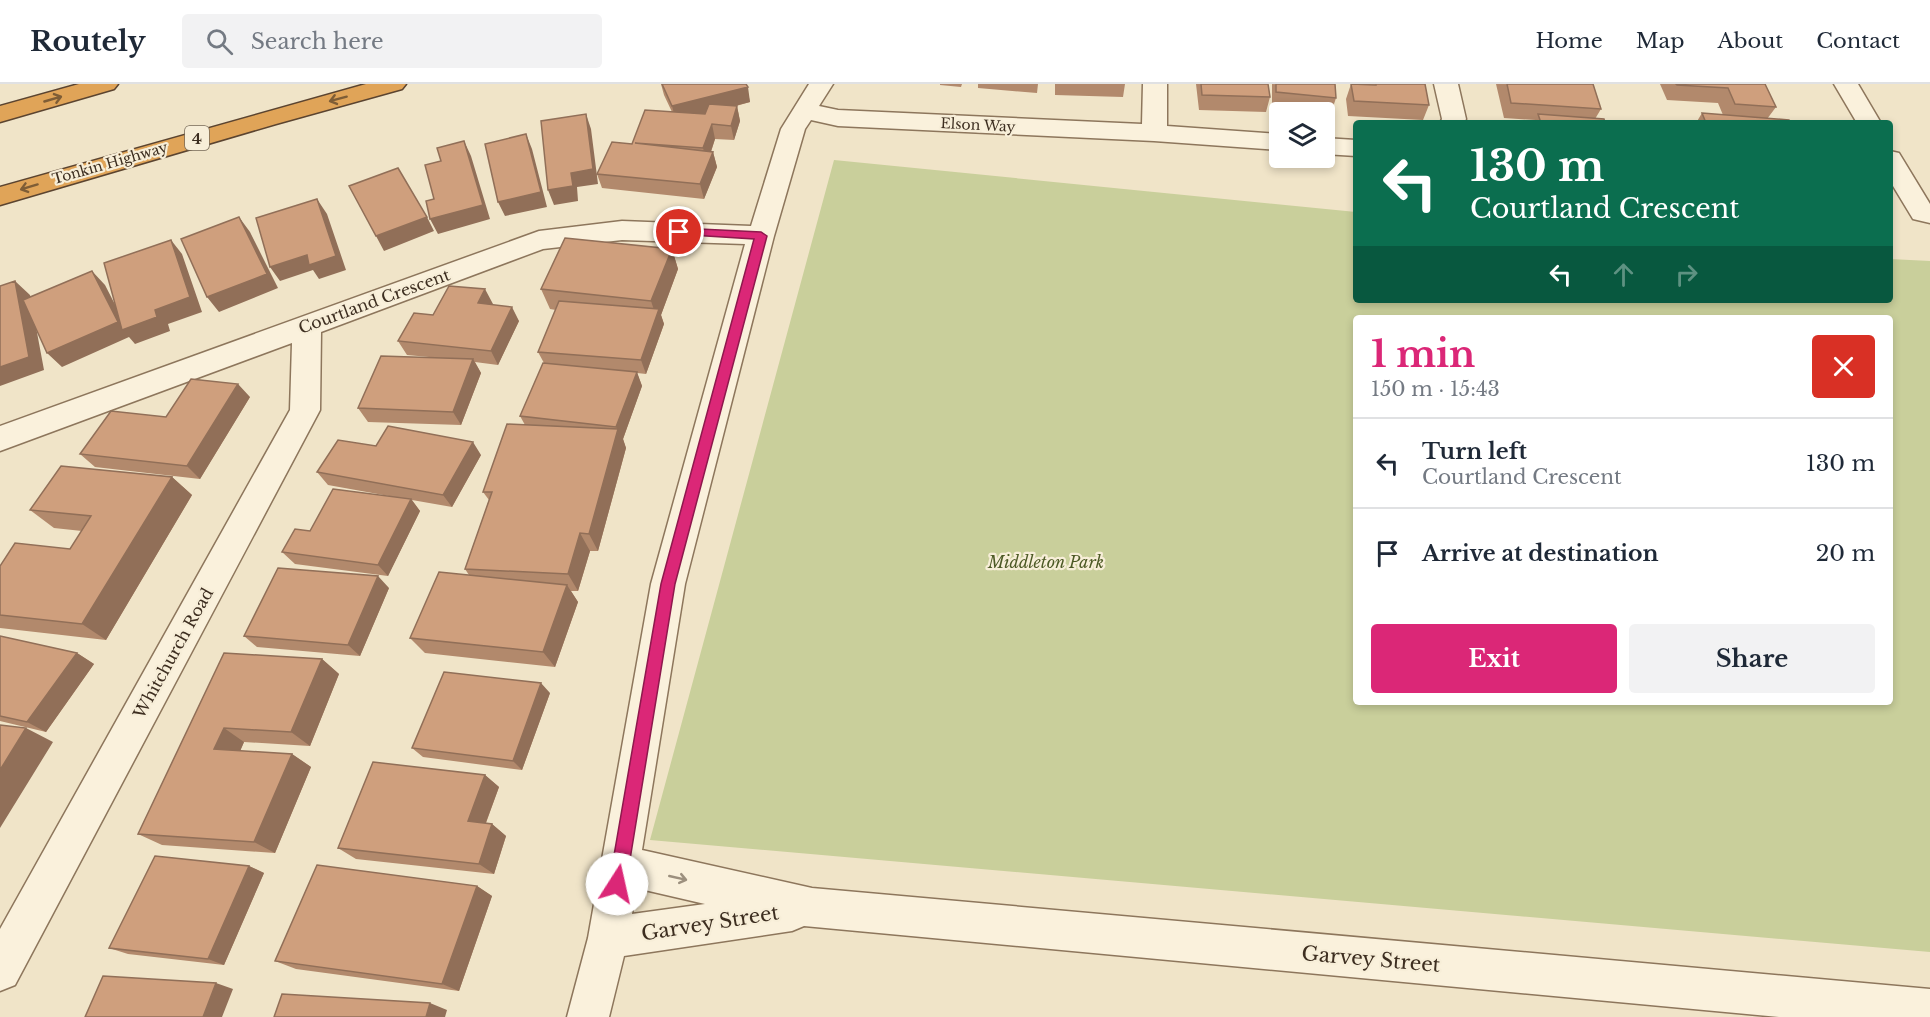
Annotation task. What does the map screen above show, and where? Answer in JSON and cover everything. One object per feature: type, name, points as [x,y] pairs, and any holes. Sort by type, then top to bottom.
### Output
[{"type":"highway","points":[[0,114],[106,84]]},
{"type":"highway","name":"Tonkin Highway","points":[[0,196],[267,117],[394,84]]},
{"type":"street","points":[[1154,134],[1155,84]]},
{"type":"street","points":[[1446,84],[1454,120]]},
{"type":"street","points":[[1846,84],[1867,120]]},
{"type":"street","points":[[588,1017],[608,938],[668,584],[761,236],[793,129],[812,98]]},
{"type":"street","name":"Elson Way","points":[[812,98],[838,118],[1269,141]]},
{"type":"street","points":[[1335,147],[1353,148]]},
{"type":"street","points":[[1893,164],[1922,213],[1930,214]]},
{"type":"street","name":"Courtland Crescent","points":[[0,439],[540,240],[572,232],[617,229],[761,236]]},
{"type":"street","name":"Whitchurch Road","points":[[0,970],[305,410],[307,325]]},
{"type":"street","name":"Garvey Street","points":[[621,865],[812,908],[1930,1010]]},
{"type":"street","name":"Garvey Street","points":[[608,938],[812,908]]},
{"type":"green space","name":"Middleton Park","points":[[834,160],[1353,212],[1353,303],[1893,303],[1893,259],[1930,261],[1930,952],[650,840]]},
{"type":"building","points":[[662,84],[746,84],[748,87],[672,106]]},
{"type":"building","points":[[1201,84],[1268,84],[1270,97],[1202,95]]},
{"type":"building","points":[[1276,84],[1335,84],[1336,98],[1276,92]]},
{"type":"building","points":[[1351,84],[1425,84],[1429,105],[1354,101]]},
{"type":"building","points":[[1507,84],[1593,84],[1601,109],[1511,103]]},
{"type":"building","points":[[1676,84],[1765,84],[1776,107],[1735,104],[1728,88]]},
{"type":"building","points":[[709,104],[737,106],[731,126],[712,124],[703,148],[635,143],[713,152],[700,184],[597,174],[612,142],[632,144],[645,110],[705,114]]},
{"type":"building","points":[[1702,113],[1789,120],[1705,120]]},
{"type":"building","points":[[586,114],[593,169],[571,173],[573,186],[548,190],[541,121]]},
{"type":"building","points":[[1538,114],[1604,120],[1540,120]]},
{"type":"building","points":[[526,134],[541,192],[498,202],[485,144]]},
{"type":"building","points":[[464,141],[483,205],[430,219],[426,201],[434,199],[425,165],[441,161],[437,148]]},
{"type":"building","points":[[398,168],[427,217],[376,236],[349,186]]},
{"type":"building","points":[[317,199],[336,256],[309,265],[307,255],[270,267],[256,218]]},
{"type":"building","points":[[239,217],[267,274],[207,297],[181,239]]},
{"type":"building","points":[[565,238],[672,249],[651,301],[541,289]]},
{"type":"building","points":[[171,240],[190,297],[155,310],[157,317],[122,330],[104,263]]},
{"type":"building","points":[[92,271],[118,322],[47,353],[23,300]]},
{"type":"building","points":[[15,281],[29,357],[0,367],[0,286]]},
{"type":"building","points":[[449,286],[485,289],[478,303],[512,307],[491,351],[398,341],[414,313],[433,315]]},
{"type":"building","points":[[559,301],[659,309],[641,360],[538,352]]},
{"type":"building","points":[[381,356],[473,359],[453,412],[358,408]]},
{"type":"building","points":[[543,363],[637,372],[616,427],[520,416]]},
{"type":"building","points":[[191,379],[238,384],[187,466],[80,454],[111,411],[166,417]]},
{"type":"building","points":[[507,424],[618,429],[589,534],[580,533],[568,574],[465,569],[492,492],[483,492]]},
{"type":"building","points":[[388,426],[473,442],[443,495],[317,472],[338,440],[376,446]]},
{"type":"building","points":[[61,466],[172,477],[82,624],[0,615],[0,566],[15,543],[70,549],[91,516],[30,510]]},
{"type":"building","points":[[333,489],[411,499],[378,565],[282,552],[295,529],[310,531]]},
{"type":"building","points":[[278,568],[378,576],[348,645],[244,636]]},
{"type":"building","points":[[439,572],[567,585],[543,652],[410,638]]},
{"type":"building","points":[[0,636],[77,653],[27,722],[0,716]]},
{"type":"building","points":[[224,653],[322,659],[291,732],[224,728],[214,749],[292,754],[254,842],[138,834]]},
{"type":"building","points":[[444,672],[541,683],[513,761],[412,748]]},
{"type":"building","points":[[0,725],[26,728],[0,770]]},
{"type":"building","points":[[373,762],[485,775],[468,821],[492,824],[479,864],[338,848]]},
{"type":"building","points":[[155,856],[249,866],[208,959],[109,948]]},
{"type":"building","points":[[317,865],[477,886],[442,984],[275,961]]},
{"type":"building","points":[[103,976],[216,983],[203,1017],[85,1017]]},
{"type":"building","points":[[282,994],[430,1003],[426,1017],[274,1017]]},
{"type":"route","points":[[617,884],[668,584],[761,236],[679,232]]}]
